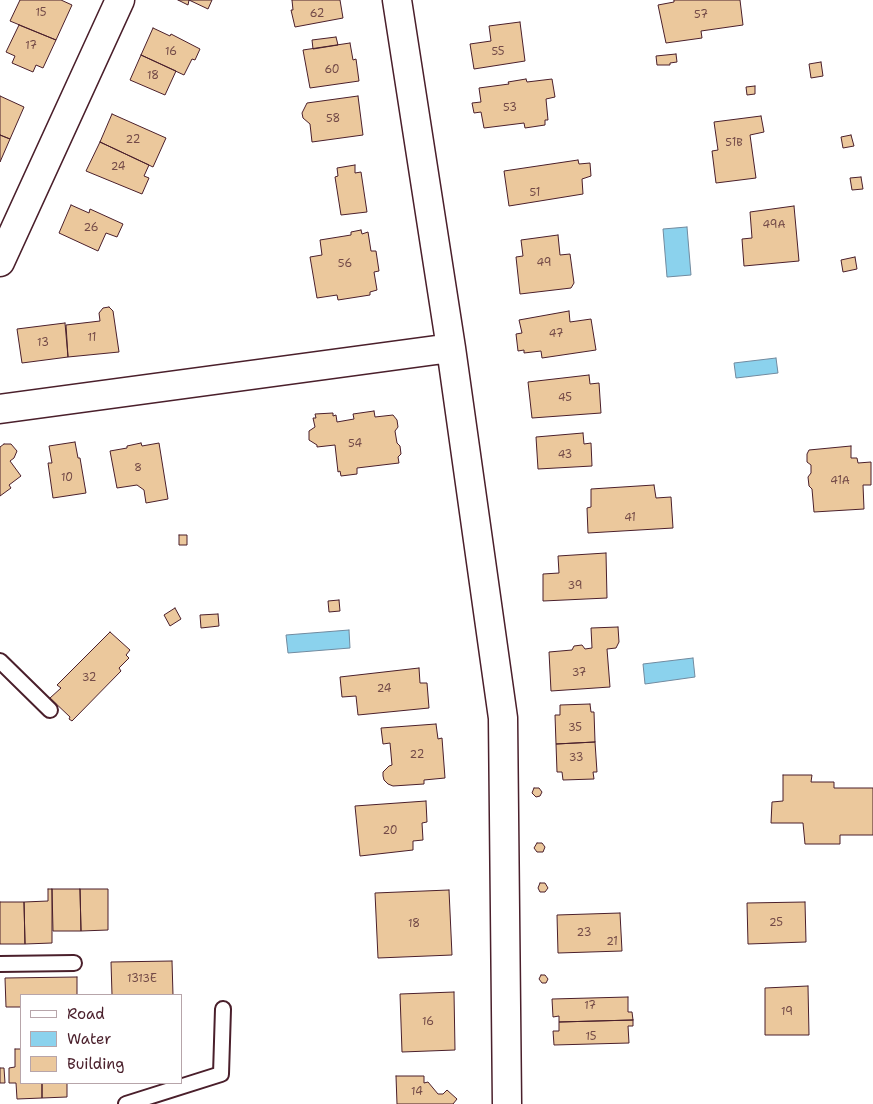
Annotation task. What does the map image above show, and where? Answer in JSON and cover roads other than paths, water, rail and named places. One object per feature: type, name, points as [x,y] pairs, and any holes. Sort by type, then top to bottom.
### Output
[{"type":"street","points":[[0,262],[120,0]]},
{"type":"street","points":[[397,0],[451,348],[503,718],[508,1104]]},
{"type":"street","points":[[0,409],[451,348]]},
{"type":"lane","points":[[0,661],[50,710]]},
{"type":"lane","points":[[0,964],[74,963]]},
{"type":"lane","points":[[126,1104],[221,1074],[223,1009]]},
{"type":"water","points":[[687,227],[691,275],[667,277],[663,229]]},
{"type":"water","points":[[776,358],[778,373],[736,378],[734,363]]},
{"type":"water","points":[[349,630],[350,648],[288,653],[286,635]]},
{"type":"water","points":[[693,658],[695,677],[645,684],[643,664]]}]
